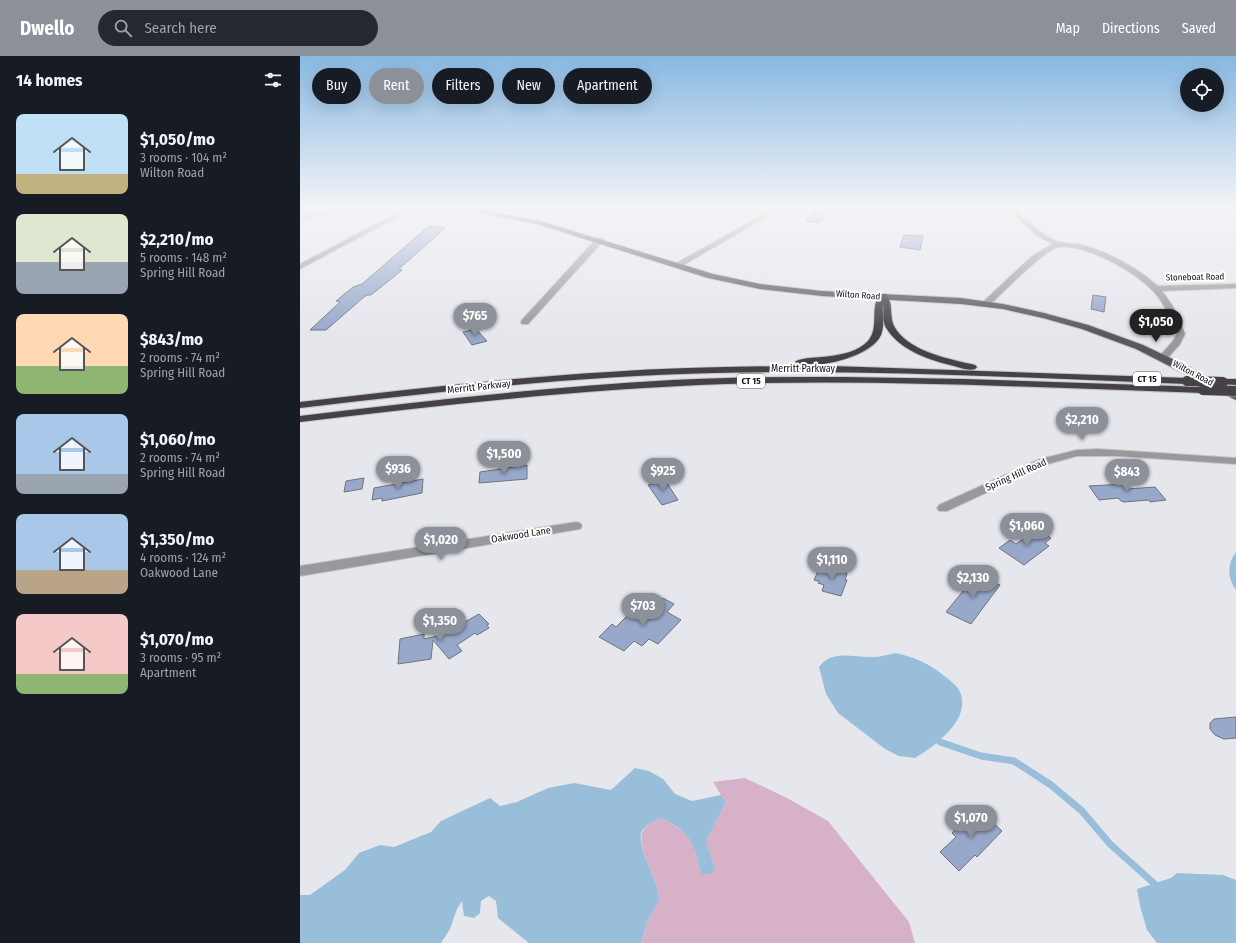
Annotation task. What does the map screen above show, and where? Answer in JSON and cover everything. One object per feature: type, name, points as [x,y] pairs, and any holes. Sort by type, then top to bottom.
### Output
[{"type":"highway","points":[[540,378],[638,369],[808,362],[841,357],[855,353],[867,347],[878,337],[879,303],[883,296],[888,304],[889,325],[896,334],[927,355],[951,363],[977,368],[1107,378]]},
{"type":"highway","name":"Merritt Parkway","points":[[300,405],[540,378],[663,371],[767,369],[898,371],[1236,382]]},
{"type":"highway","name":"Merritt Parkway","points":[[300,418],[529,393],[727,381],[883,381],[1236,391]]},
{"type":"main road","name":"Wilton Road","points":[[632,250],[731,280],[776,289],[961,301],[1027,311],[1076,324],[1125,341],[1163,358],[1236,397]]},
{"type":"street","points":[[300,267],[330,250]]},
{"type":"street","points":[[525,322],[590,250]]},
{"type":"street","points":[[677,265],[703,250]]},
{"type":"street","points":[[986,304],[1034,259],[1047,250]]},
{"type":"street","points":[[1090,250],[1108,258],[1139,276],[1154,288],[1166,302],[1181,334],[1177,342],[1163,358]]},
{"type":"street","name":"Stoneboat Road","points":[[1154,288],[1236,286]]},
{"type":"street","name":"Spring Hill Road","points":[[943,508],[1044,461],[1077,454],[1118,452],[1236,461]]},
{"type":"street","name":"Oakwood Lane","points":[[300,571],[576,526]]},
{"type":"shaded area","points":[[745,778],[787,798],[828,821],[909,922],[915,943],[641,943],[647,922],[659,900],[658,890],[642,844],[641,837],[644,829],[650,823],[660,818],[670,823],[684,833],[689,839],[696,854],[701,874],[715,868],[706,841],[726,802],[713,782]]},
{"type":"water","points":[[1236,552],[1236,590],[1231,581],[1229,571],[1231,561]]},
{"type":"water","points":[[895,653],[908,656],[932,667],[957,687],[960,692],[962,702],[961,712],[950,731],[915,758],[899,756],[885,749],[838,713],[826,694],[819,667],[824,661],[837,656],[876,657]]},
{"type":"water","points":[[635,768],[649,771],[663,779],[675,794],[692,801],[721,795],[726,802],[706,841],[715,868],[710,874],[701,874],[693,846],[678,827],[660,818],[648,825],[642,831],[641,837],[644,853],[658,890],[659,900],[647,922],[641,943],[529,943],[498,918],[496,901],[489,896],[481,901],[480,913],[474,918],[464,916],[462,901],[457,909],[450,929],[441,943],[300,943],[300,895],[310,895],[345,870],[359,853],[380,845],[394,847],[431,832],[441,821],[490,798],[500,806],[517,802],[548,788],[574,783],[611,790]]},
{"type":"water","points":[[1177,873],[1223,875],[1236,880],[1236,943],[1157,943],[1147,930],[1137,889],[1171,878]]},
{"type":"building","points":[[401,250],[420,250],[399,269],[402,270],[371,295],[364,297],[326,330],[310,330],[340,302],[336,301],[353,287],[362,284]]},
{"type":"building","points":[[1093,295],[1106,297],[1104,312],[1091,309]]},
{"type":"building","points":[[476,329],[487,341],[472,345],[463,332]]},
{"type":"building","points":[[527,465],[527,479],[479,483],[480,472]]},
{"type":"building","points":[[364,478],[362,489],[344,492],[346,481]]},
{"type":"building","points":[[423,479],[422,493],[382,501],[382,498],[372,500],[374,488]]},
{"type":"building","points":[[665,480],[678,500],[662,505],[648,485]]},
{"type":"building","points":[[1123,484],[1127,489],[1155,487],[1166,500],[1150,502],[1149,500],[1124,502],[1118,498],[1099,500],[1089,486]]},
{"type":"building","points":[[1037,529],[1051,538],[1045,543],[1049,546],[1024,565],[999,548],[1010,540],[1016,544]]},
{"type":"building","points":[[819,569],[830,571],[831,569],[847,573],[845,580],[847,580],[841,596],[822,591],[824,585],[818,583],[819,581],[814,580]]},
{"type":"building","points":[[977,574],[1000,585],[971,624],[946,612],[963,591],[960,590]]},
{"type":"building","points":[[663,598],[674,604],[667,612],[681,620],[658,644],[649,639],[642,646],[634,641],[624,651],[599,637],[612,624],[616,627],[628,615],[634,618],[638,614],[641,616],[653,604],[655,606]]},
{"type":"building","points":[[479,614],[489,624],[487,625],[489,628],[477,635],[475,633],[457,645],[462,651],[449,659],[433,640],[431,659],[398,664],[400,639],[424,634],[424,639],[442,635]]},
{"type":"building","points":[[1236,717],[1236,738],[1224,739],[1215,735],[1210,729],[1210,723],[1214,719]]},
{"type":"building","points":[[977,808],[1002,831],[977,857],[975,855],[959,871],[940,852],[956,837],[952,833]]},
{"type":"waterway","points":[[940,742],[981,756],[1014,761],[1051,785],[1082,811],[1110,844],[1157,886]]}]
